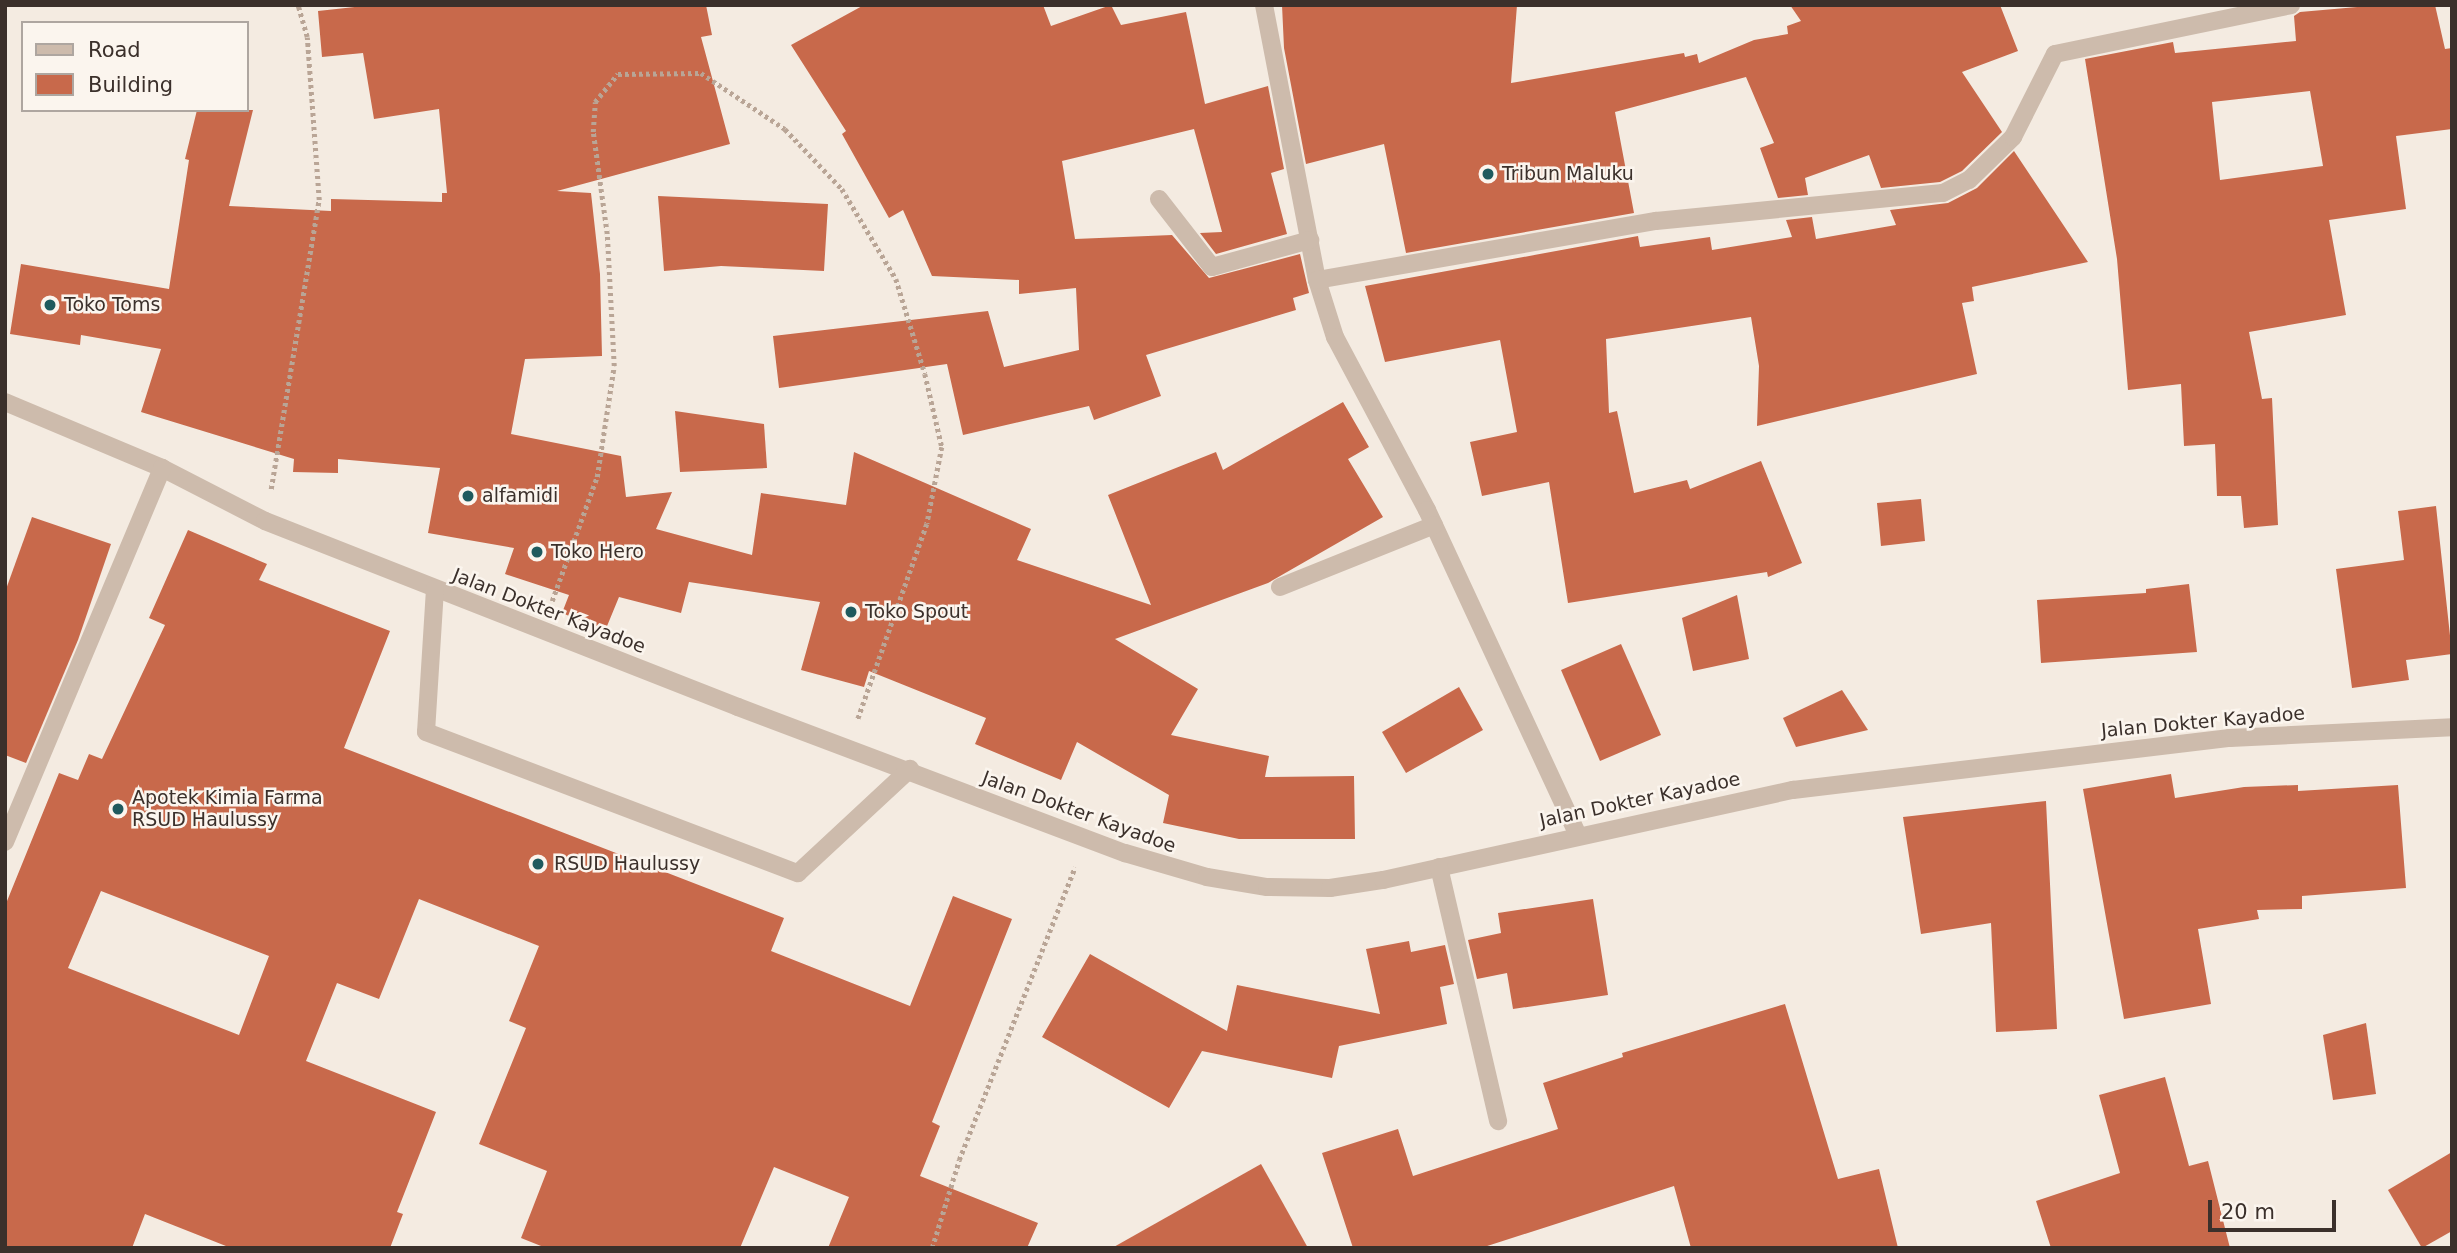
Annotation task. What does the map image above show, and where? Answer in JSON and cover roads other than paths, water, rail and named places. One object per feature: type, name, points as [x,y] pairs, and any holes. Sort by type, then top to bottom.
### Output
[{"type":"street","points":[[1264,5],[1317,280],[1335,337],[1434,525],[1578,835]]},
{"type":"street","points":[[1317,280],[1656,221],[1943,193],[1969,180],[2014,137],[2055,54],[2291,5]]},
{"type":"street","points":[[1159,199],[1212,267],[1310,240]]},
{"type":"street","name":"Jalan Dokter Kayadoe","points":[[5,402],[162,468],[265,521],[435,589],[910,769],[1086,840],[1171,869],[1267,887],[1330,888],[1439,867],[1779,792],[1935,771],[2230,738],[2452,727]]},
{"type":"street","points":[[5,842],[162,468]]},
{"type":"street","points":[[1280,587],[1434,525]]},
{"type":"street","points":[[435,589],[426,732],[438,737],[798,873],[910,769]]},
{"type":"street","points":[[1439,867],[1498,1121]]},
{"type":"place","name":"Tribun Maluku","points":[[1488,174]]},
{"type":"place","name":"Toko Toms","points":[[50,305]]},
{"type":"place","name":"alfamidi","points":[[468,496]]},
{"type":"place","name":"Toko Hero","points":[[537,552]]},
{"type":"place","name":"Toko Spout","points":[[851,612]]},
{"type":"place","name":"Apotek Kimia Farma RSUD Haulussy","points":[[118,809]]},
{"type":"place","name":"RSUD Haulussy","points":[[538,864]]}]
